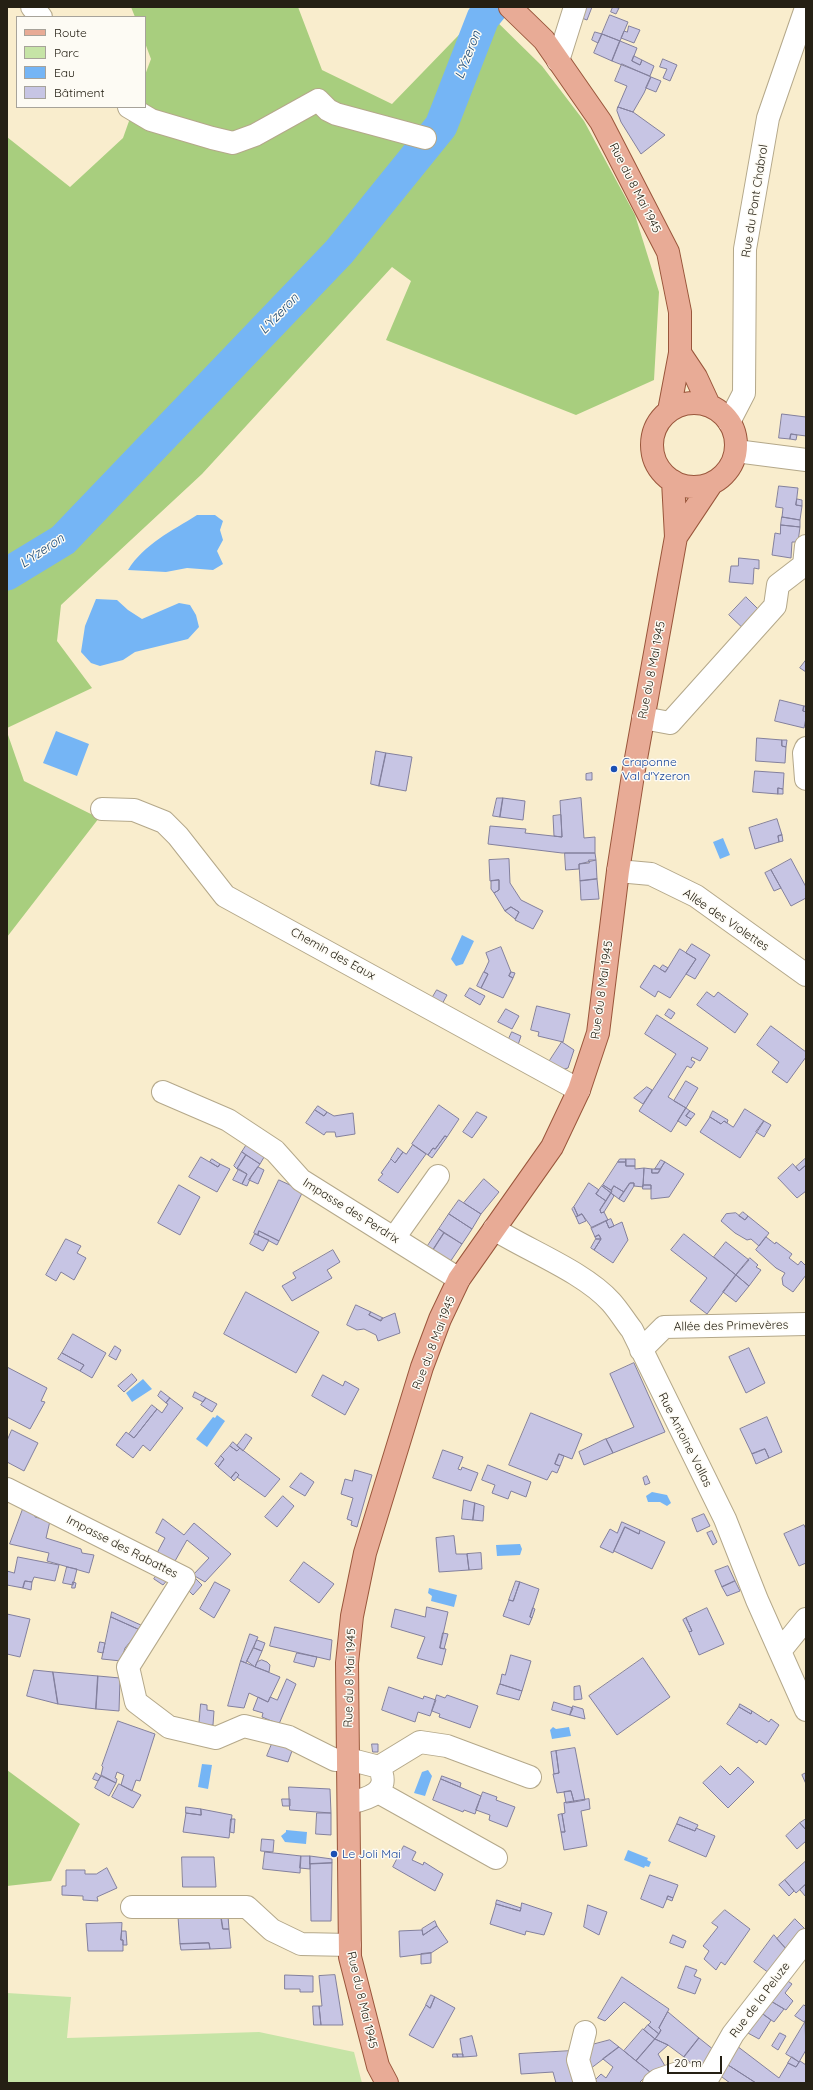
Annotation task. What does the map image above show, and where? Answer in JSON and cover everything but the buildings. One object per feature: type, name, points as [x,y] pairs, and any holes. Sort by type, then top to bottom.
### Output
[{"type":"main road","name":"Rue du 8 Mai 1945","points":[[510,7],[544,40],[601,122],[668,252],[680,312],[680,353],[669,411]]},
{"type":"main road","points":[[680,353],[696,377],[709,405]]},
{"type":"main road","points":[[695,403],[709,405],[720,412],[730,422],[736,441],[736,451],[731,464],[723,475],[712,483],[699,486],[686,486],[673,481],[663,473],[655,461],[652,447],[654,434],[660,421],[669,411],[682,405],[695,403]]},
{"type":"main road","name":"Rue du 8 Mai 1945","points":[[387,2083],[378,2066],[350,1957],[347,1663],[352,1616],[365,1552],[422,1367],[440,1319],[460,1279],[552,1147],[579,1090],[598,1033],[618,871],[643,718],[676,537],[673,481]]},
{"type":"main road","name":"Rue du 8 Mai 1945","points":[[676,537],[712,483]]},
{"type":"street","points":[[32,7],[40,16]]},
{"type":"street","points":[[558,61],[575,7]]},
{"type":"street","name":"Rue du Pont Chabrol","points":[[730,422],[744,393],[745,249],[768,118],[806,8]]},
{"type":"street","points":[[131,108],[151,120],[233,143],[256,135],[318,100],[328,110],[336,114],[425,138]]},
{"type":"street","points":[[736,451],[806,460]]},
{"type":"street","points":[[643,718],[670,723],[775,606],[778,585],[804,565],[806,546]]},
{"type":"street","points":[[806,748],[804,753],[806,779]]},
{"type":"street","name":"Chemin des Eaux","points":[[102,809],[134,810],[164,822],[178,836],[225,896],[579,1090]]},
{"type":"street","name":"Allée des Violettes","points":[[618,871],[651,874],[696,896],[806,975]]},
{"type":"street","name":"Impasse des Perdrix","points":[[163,1092],[228,1120],[276,1150],[301,1180],[460,1279]]},
{"type":"street","points":[[394,1238],[438,1176]]},
{"type":"street","name":"Rue Antoine Vallas","points":[[494,1229],[572,1273],[597,1289],[611,1302],[632,1330],[725,1520],[806,1710]]},
{"type":"street","name":"Allée des Primevères","points":[[641,1350],[664,1327],[806,1324]]},
{"type":"street","name":"Impasse des Rabattes","points":[[7,1489],[184,1578],[128,1667],[136,1702],[169,1727],[216,1738],[244,1726],[289,1737],[336,1760],[348,1759]]},
{"type":"street","points":[[780,1651],[806,1619]]},
{"type":"street","points":[[348,1759],[379,1767],[420,1742],[447,1746],[530,1777]]},
{"type":"street","points":[[349,1803],[368,1798],[378,1792],[382,1784],[383,1775],[379,1767]]},
{"type":"street","points":[[378,1792],[496,1858]]},
{"type":"street","points":[[132,1907],[246,1907],[272,1930],[301,1944],[350,1945]]},
{"type":"street","name":"Rue de la Peluze","points":[[706,2082],[733,2034],[806,1940]]},
{"type":"street","points":[[585,2032],[578,2060],[585,2083]]},
{"type":"street","points":[[654,2083],[658,2080],[681,2072],[706,2082]]},
{"type":"green space","points":[[131,7],[298,7],[322,70],[392,104],[484,9],[542,66],[584,121],[635,215],[659,292],[654,380],[576,415],[386,340],[411,281],[392,267],[202,474],[61,605],[57,641],[92,688],[7,728],[7,137],[70,187],[123,138],[134,108],[146,108],[146,72],[151,59],[146,46],[146,16],[135,16]]},
{"type":"green space","points":[[7,732],[24,781],[99,818],[7,937]]},
{"type":"green space","points":[[7,1770],[80,1824],[51,1881],[7,1886]]},
{"type":"green space","points":[[7,1993],[71,1997],[67,2038],[259,2032],[354,2052],[362,2083],[7,2083]]},
{"type":"water","points":[[197,515],[215,515],[223,521],[220,530],[223,540],[217,551],[223,564],[213,570],[187,568],[166,572],[128,570],[150,545]]},
{"type":"water","points":[[96,599],[117,600],[128,610],[142,619],[179,603],[190,605],[196,615],[199,627],[188,639],[135,652],[123,660],[100,666],[91,663],[81,652],[85,626]]},
{"type":"water","points":[[56,731],[89,744],[77,776],[43,763]]},
{"type":"water","points":[[723,838],[730,855],[720,859],[713,842]]},
{"type":"water","points":[[462,935],[474,941],[463,964],[456,966],[451,959]]},
{"type":"water","points":[[143,1379],[152,1389],[132,1402],[126,1393]]},
{"type":"water","points":[[217,1415],[225,1421],[207,1447],[196,1439],[213,1417],[215,1418]]},
{"type":"water","points":[[652,1492],[667,1495],[671,1503],[667,1506],[660,1502],[648,1502],[646,1496]]},
{"type":"water","points":[[520,1544],[522,1549],[520,1555],[497,1556],[496,1545]]},
{"type":"water","points":[[429,1588],[457,1595],[454,1607],[431,1601],[432,1596],[428,1593]]},
{"type":"water","points":[[553,1727],[556,1729],[569,1727],[571,1736],[552,1739],[550,1730]]},
{"type":"water","points":[[202,1764],[212,1765],[208,1789],[198,1787]]},
{"type":"water","points":[[428,1770],[432,1776],[425,1796],[414,1793],[422,1772]]},
{"type":"water","points":[[286,1830],[307,1832],[306,1844],[285,1842],[281,1836],[286,1832]]},
{"type":"water","points":[[628,1850],[648,1858],[647,1860],[651,1862],[649,1867],[645,1866],[644,1868],[624,1860]]},
{"type":"waterway","name":"L'Yzeron","points":[[7,574],[63,540],[339,252],[441,126],[483,18],[492,7]]},
{"type":"place","name":"Craponne Val d'Yzeron","points":[[614,769]]},
{"type":"place","name":"Le Joli Mai","points":[[334,1854]]}]
